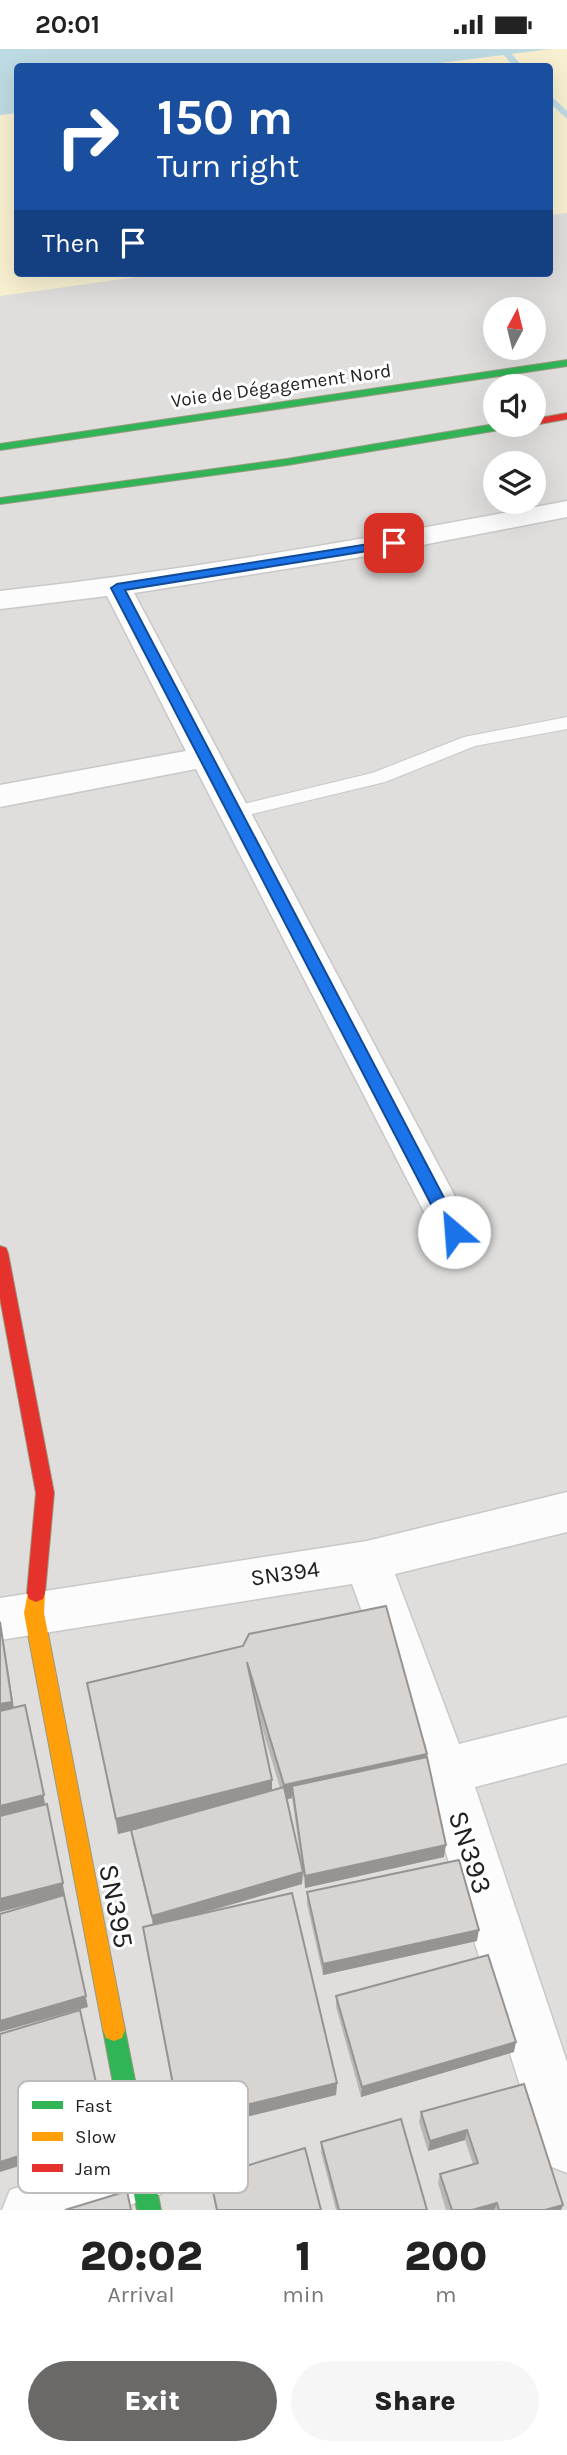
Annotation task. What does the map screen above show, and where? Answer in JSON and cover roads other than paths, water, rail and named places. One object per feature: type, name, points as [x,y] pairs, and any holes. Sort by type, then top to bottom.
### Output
[{"type":"main road","name":"Voie de Dégagement Nord","points":[[0,447],[567,363]]},
{"type":"main road","points":[[546,420],[567,416]]},
{"type":"main road","points":[[0,501],[287,462],[483,430]]},
{"type":"main road","name":"SN395","points":[[0,1253],[44,1493],[17,1616],[120,2081]]},
{"type":"street","points":[[0,600],[117,588],[370,548],[567,509]]},
{"type":"street","points":[[117,588],[454,1232]]},
{"type":"street","points":[[0,796],[206,757]]},
{"type":"street","name":"SN394","points":[[17,1616],[367,1561],[567,1512]]},
{"type":"street","name":"SN393","points":[[367,1561],[445,1771],[567,2145]]},
{"type":"street","points":[[445,1771],[567,1740]]},
{"type":"street","points":[[30,2210],[139,2193]]},
{"type":"lane","points":[[235,812],[379,778],[471,741],[567,723]]},
{"type":"water","points":[[0,49],[550,49],[440,63],[14,63],[14,113],[0,115]]},
{"type":"waterway","points":[[507,54],[515,63]]},
{"type":"waterway","points":[[553,101],[567,116]]}]
